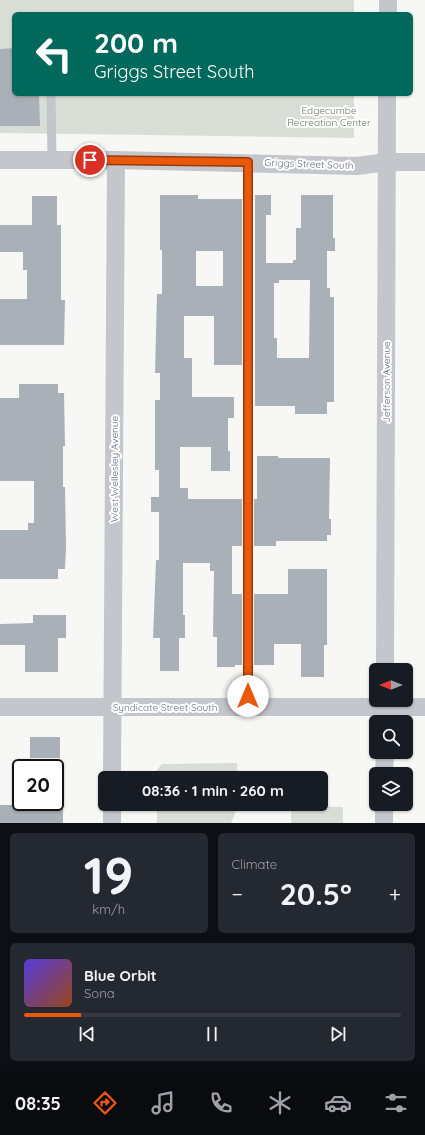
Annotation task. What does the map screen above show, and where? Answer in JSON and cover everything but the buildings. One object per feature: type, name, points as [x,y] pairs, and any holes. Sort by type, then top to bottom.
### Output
[{"type":"street","points":[[388,0],[388,12]]},
{"type":"street","name":"Jefferson Avenue","points":[[385,663],[387,96]]},
{"type":"street","name":"Griggs Street South","points":[[0,160],[248,162],[357,166],[387,162],[425,162]]},
{"type":"street","name":"West Wellesley Avenue","points":[[112,771],[116,160]]},
{"type":"street","name":"Syndicate Street South","points":[[0,707],[248,707],[385,710],[425,707]]},
{"type":"street","points":[[112,811],[112,823]]},
{"type":"street","points":[[384,811],[384,823]]},
{"type":"lane","points":[[51,96],[52,160]]},
{"type":"lane","points":[[248,162],[248,707]]},
{"type":"green space","name":"Edgecumbe Recreation Center","points":[[0,0],[354,0],[354,12],[12,12],[12,96],[354,96],[354,138],[0,133]]},
{"type":"green space","points":[[237,763],[238,771],[157,771],[162,764]]},
{"type":"green space","points":[[328,807],[343,807],[343,823],[291,823],[291,811],[328,811]]},
{"type":"green space","points":[[157,811],[236,811],[231,823],[157,823]]},
{"type":"route","points":[[90,160],[248,162],[248,696]]}]
